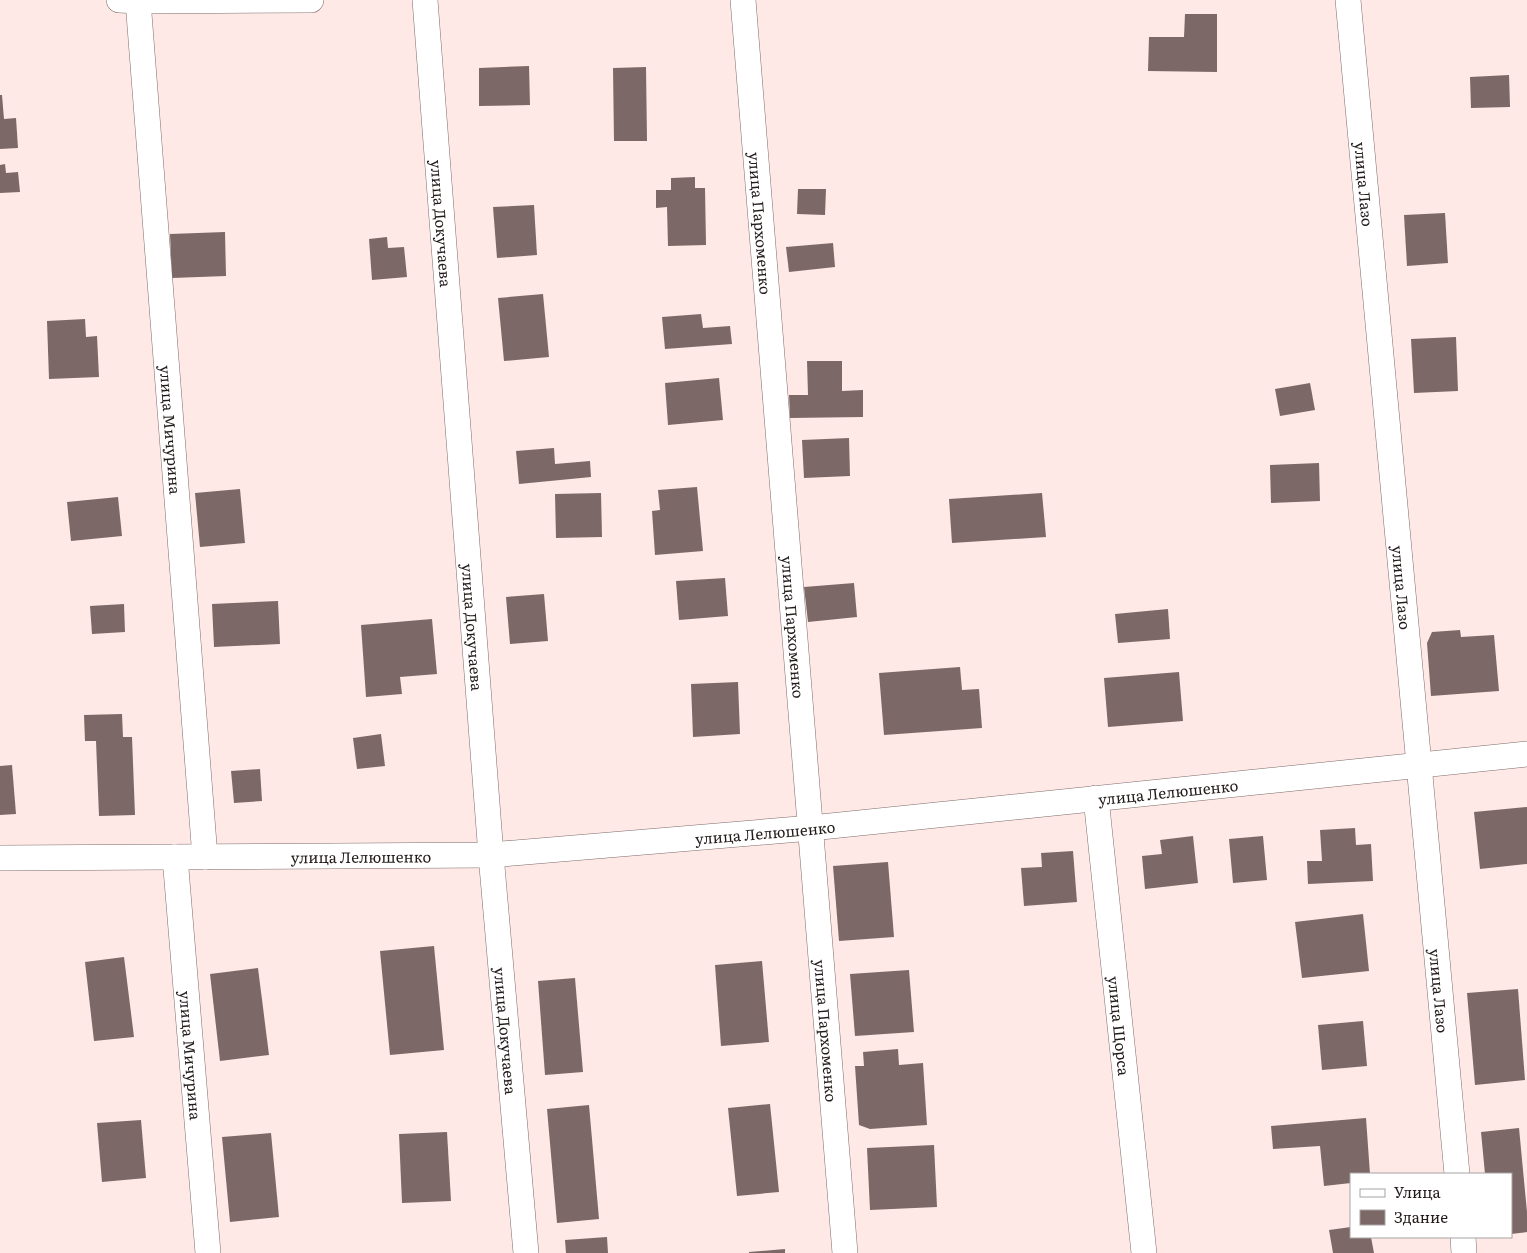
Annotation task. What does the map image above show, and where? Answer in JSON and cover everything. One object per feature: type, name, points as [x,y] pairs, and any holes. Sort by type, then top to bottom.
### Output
[{"type":"street","points":[[128,1],[311,0]]},
{"type":"street","name":"улица Докучаева","points":[[425,0],[491,855],[526,1253]]},
{"type":"street","name":"улица Пархоменко","points":[[743,0],[845,1253]]},
{"type":"street","name":"улица Лазо","points":[[1348,0],[1457,1173]]},
{"type":"street","name":"улица Мичурина","points":[[128,1],[205,857]]},
{"type":"street","name":"улица Лелюшенко","points":[[0,858],[491,855],[811,828],[1527,754]]},
{"type":"street","name":"улица Щорса","points":[[1096,798],[1144,1253]]},
{"type":"street","name":"улица Мичурина","points":[[175,857],[208,1253]]},
{"type":"street","points":[[1463,1238],[1464,1253]]},
{"type":"building","points":[[1185,14],[1217,14],[1217,72],[1148,71],[1149,37],[1184,37]]},
{"type":"building","points":[[529,66],[530,105],[479,106],[479,68]]},
{"type":"building","points":[[646,67],[647,141],[614,141],[613,68]]},
{"type":"building","points":[[1509,75],[1510,107],[1471,108],[1470,77]]},
{"type":"building","points":[[0,95],[2,95],[4,119],[16,118],[18,148],[0,149]]},
{"type":"building","points":[[5,164],[6,173],[18,172],[20,192],[0,193],[0,165]]},
{"type":"building","points":[[695,177],[695,188],[705,188],[706,245],[668,246],[667,207],[656,208],[656,190],[671,190],[671,178]]},
{"type":"building","points":[[798,189],[826,189],[825,215],[797,214]]},
{"type":"building","points":[[534,205],[537,255],[497,258],[493,207]]},
{"type":"building","points":[[1445,213],[1448,263],[1407,266],[1404,215]]},
{"type":"building","points":[[225,232],[226,276],[172,278],[170,234]]},
{"type":"building","points":[[387,237],[388,248],[404,247],[407,277],[372,280],[369,239]]},
{"type":"building","points":[[833,243],[835,267],[789,272],[786,247]]},
{"type":"building","points":[[543,294],[549,357],[504,361],[498,298]]},
{"type":"building","points":[[701,314],[703,328],[730,326],[732,344],[665,349],[662,317]]},
{"type":"building","points":[[85,319],[86,337],[97,336],[99,377],[49,379],[47,321]]},
{"type":"building","points":[[1456,337],[1458,391],[1414,393],[1411,339]]},
{"type":"building","points":[[807,361],[842,361],[842,391],[863,390],[863,417],[790,418],[789,395],[808,395]]},
{"type":"building","points":[[719,378],[723,420],[668,425],[665,383]]},
{"type":"building","points":[[1310,383],[1315,410],[1280,416],[1275,389]]},
{"type":"building","points":[[849,438],[850,476],[804,478],[802,440]]},
{"type":"building","points":[[554,448],[555,464],[590,461],[591,477],[519,484],[516,451]]},
{"type":"building","points":[[1319,463],[1320,501],[1271,503],[1270,465]]},
{"type":"building","points":[[697,487],[703,551],[655,555],[652,511],[660,510],[658,490]]},
{"type":"building","points":[[240,489],[245,543],[200,547],[195,493]]},
{"type":"building","points":[[601,493],[602,537],[556,538],[555,494]]},
{"type":"building","points":[[1042,493],[1046,537],[952,543],[949,499]]},
{"type":"building","points":[[118,497],[122,536],[71,541],[67,502]]},
{"type":"building","points":[[725,578],[728,616],[679,620],[676,581]]},
{"type":"building","points":[[854,583],[857,617],[808,622],[804,587]]},
{"type":"building","points":[[544,594],[548,641],[510,644],[506,597]]},
{"type":"building","points":[[278,601],[280,644],[214,647],[212,604]]},
{"type":"building","points":[[124,604],[125,632],[92,634],[90,606]]},
{"type":"building","points":[[1168,609],[1170,639],[1118,643],[1115,614]]},
{"type":"building","points":[[432,619],[437,674],[400,677],[402,694],[366,697],[361,625]]},
{"type":"building","points":[[1460,630],[1461,637],[1494,635],[1499,691],[1431,696],[1427,643],[1432,632]]},
{"type":"building","points":[[960,667],[962,690],[979,689],[982,728],[884,735],[879,673]]},
{"type":"building","points":[[1179,672],[1183,721],[1108,727],[1104,678]]},
{"type":"building","points":[[738,682],[740,734],[693,737],[691,684]]},
{"type":"building","points":[[122,714],[123,737],[132,737],[135,815],[99,816],[96,741],[85,741],[84,715]]},
{"type":"building","points":[[381,734],[385,766],[357,769],[353,738]]},
{"type":"building","points":[[12,765],[16,814],[0,815],[0,766]]},
{"type":"building","points":[[260,769],[262,801],[234,803],[231,771]]},
{"type":"building","points":[[1527,807],[1527,864],[1480,869],[1474,812]]},
{"type":"building","points":[[1355,828],[1356,845],[1371,844],[1373,881],[1308,884],[1307,861],[1322,861],[1320,830]]},
{"type":"building","points":[[1193,836],[1198,883],[1145,889],[1142,856],[1162,854],[1160,840]]},
{"type":"building","points":[[1263,836],[1267,880],[1233,883],[1229,839]]},
{"type":"building","points":[[1073,851],[1077,902],[1024,906],[1021,868],[1042,867],[1041,853]]},
{"type":"building","points":[[888,862],[894,937],[839,941],[833,866]]},
{"type":"building","points":[[1363,914],[1369,971],[1302,978],[1295,922]]},
{"type":"building","points":[[434,946],[444,1050],[390,1055],[380,951]]},
{"type":"building","points":[[124,957],[134,1037],[94,1041],[85,962]]},
{"type":"building","points":[[762,961],[769,1042],[721,1046],[715,965]]},
{"type":"building","points":[[258,968],[269,1055],[220,1061],[210,974]]},
{"type":"building","points":[[909,970],[914,1032],[855,1036],[850,974]]},
{"type":"building","points":[[575,978],[583,1072],[545,1075],[538,981]]},
{"type":"building","points":[[1518,989],[1525,1080],[1475,1085],[1467,993]]},
{"type":"building","points":[[1363,1021],[1367,1066],[1322,1070],[1318,1025]]},
{"type":"building","points":[[898,1049],[899,1065],[923,1063],[927,1125],[870,1129],[859,1125],[855,1066],[864,1066],[863,1052]]},
{"type":"building","points":[[770,1104],[779,1192],[737,1196],[728,1108]]},
{"type":"building","points":[[589,1105],[599,1219],[557,1223],[547,1109]]},
{"type":"building","points":[[1366,1118],[1370,1173],[1350,1173],[1350,1183],[1324,1186],[1320,1146],[1273,1149],[1271,1126]]},
{"type":"building","points":[[141,1120],[146,1178],[102,1182],[97,1123]]},
{"type":"building","points":[[1519,1128],[1527,1212],[1527,1232],[1512,1234],[1512,1173],[1485,1173],[1481,1132]]},
{"type":"building","points":[[447,1132],[451,1201],[402,1203],[399,1134]]},
{"type":"building","points":[[271,1133],[279,1217],[230,1222],[222,1137]]},
{"type":"building","points":[[934,1145],[937,1207],[870,1210],[867,1148]]},
{"type":"building","points":[[1350,1227],[1350,1238],[1371,1238],[1374,1253],[1333,1253],[1329,1230]]},
{"type":"building","points":[[607,1237],[608,1253],[566,1253],[565,1240]]},
{"type":"building","points":[[785,1249],[785,1253],[749,1253],[749,1252]]}]
